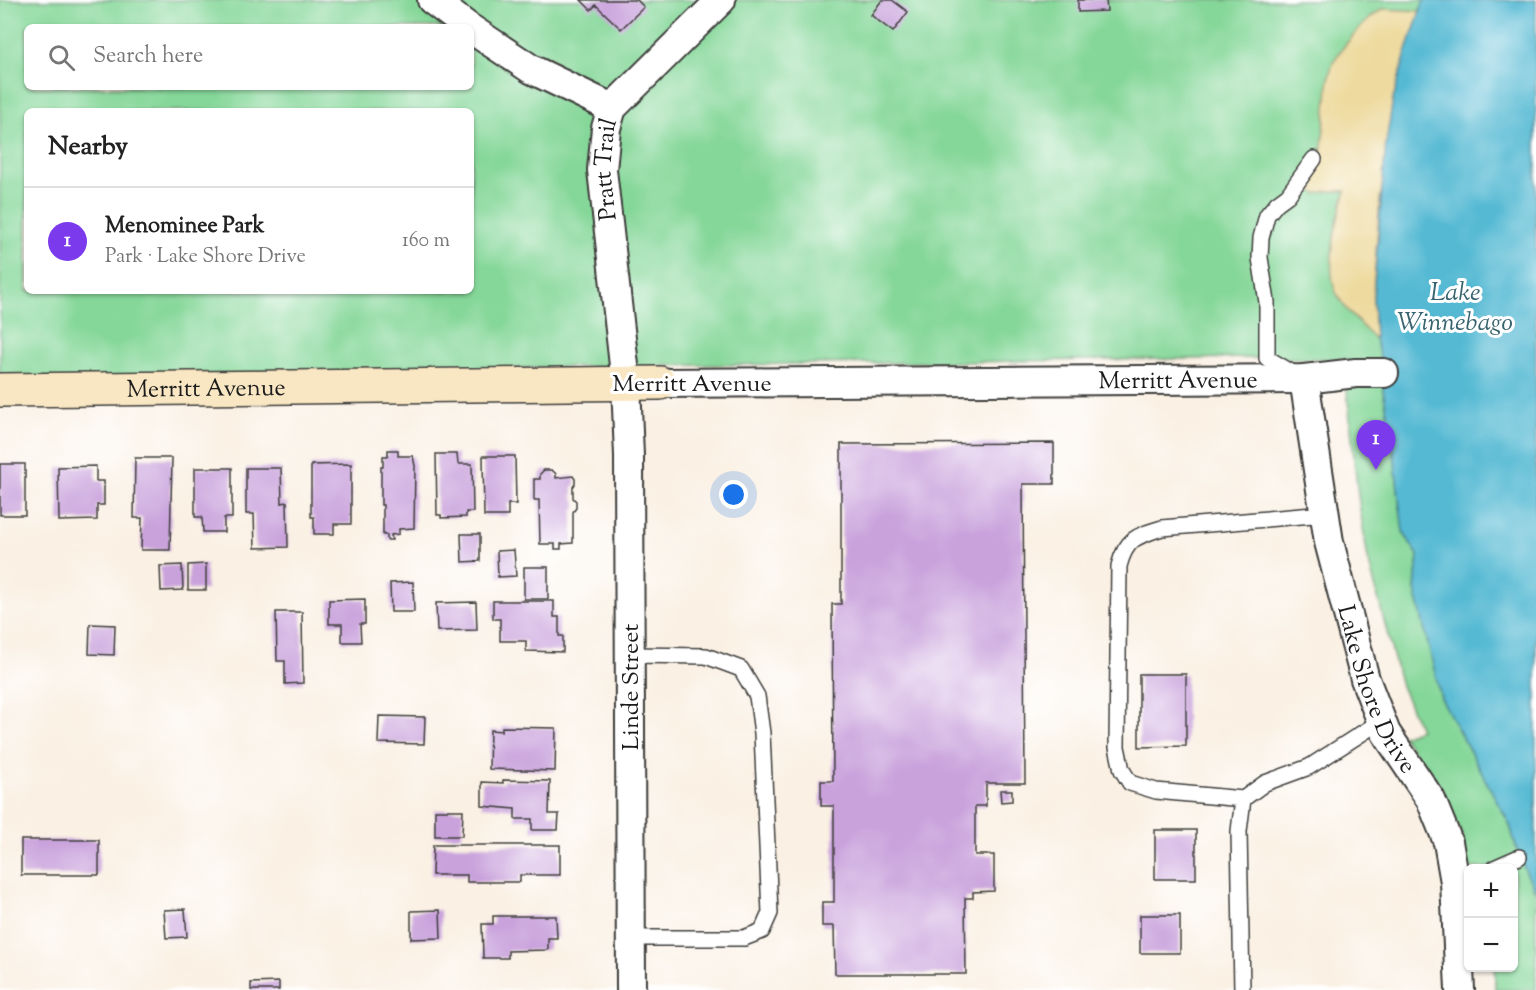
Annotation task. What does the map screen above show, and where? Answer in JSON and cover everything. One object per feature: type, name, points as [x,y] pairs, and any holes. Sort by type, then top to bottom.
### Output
[{"type":"street","name":"Pratt Trail","points":[[626,383],[602,170],[606,128],[612,108],[721,0]]},
{"type":"street","points":[[455,13],[468,24]]},
{"type":"street","points":[[474,29],[494,46],[531,69],[612,108]]},
{"type":"street","name":"Merritt Avenue","points":[[0,390],[1304,379],[1356,373],[1384,373]]},
{"type":"street","name":"Lake Shore Drive","points":[[1304,379],[1329,542],[1365,679],[1386,733],[1431,800],[1441,820],[1462,881],[1460,990]]},
{"type":"street","name":"Linde Street","points":[[626,383],[629,456],[631,990]]},
{"type":"lane","points":[[1304,379],[1267,358],[1267,302],[1260,258],[1267,215],[1288,195],[1314,159]]},
{"type":"lane","points":[[1325,514],[1162,528],[1143,534],[1131,541],[1123,551],[1119,566],[1117,747],[1122,770],[1130,783],[1156,791],[1243,799],[1264,783],[1309,766],[1381,721]]},
{"type":"lane","points":[[630,656],[706,656],[741,669],[757,696],[762,733],[770,913],[762,932],[744,938],[631,938]]},
{"type":"lane","points":[[1242,990],[1239,831],[1243,799]]},
{"type":"lane","points":[[1503,864],[1519,857]]},
{"type":"green space","points":[[0,0],[1424,0],[1420,11],[1383,390],[1393,445],[1403,532],[1418,555],[1415,589],[1441,698],[1510,825],[1519,857],[1536,892],[1536,990],[1495,990],[1495,972],[1518,972],[1518,864],[1466,864],[1462,836],[1440,786],[1402,736],[1420,729],[1401,686],[1368,559],[1358,496],[1346,359],[1259,358],[562,367],[0,387]]},
{"type":"sand","points":[[1383,9],[1420,11],[1406,53],[1380,199],[1373,296],[1375,339],[1344,305],[1333,282],[1333,241],[1346,191],[1327,191],[1317,194],[1311,190],[1320,158],[1328,81],[1333,63],[1359,29]]},
{"type":"water","name":"Lake Winnebago","points":[[1424,0],[1536,0],[1536,893],[1519,857],[1510,825],[1441,698],[1415,589],[1418,555],[1403,532],[1393,445],[1383,390],[1384,373],[1375,339],[1373,296],[1386,143],[1393,99]]},
{"type":"building","points":[[581,0],[637,0],[644,7],[621,29],[596,5],[591,10]]},
{"type":"building","points":[[882,0],[892,0],[908,12],[893,32],[871,15]]},
{"type":"building","points":[[1078,0],[1106,0],[1107,11],[1078,12]]},
{"type":"building","points":[[1054,443],[1054,484],[1023,484],[1025,783],[986,783],[986,806],[975,806],[975,855],[994,855],[994,891],[973,892],[973,898],[965,898],[966,974],[835,974],[834,926],[822,926],[822,902],[834,902],[834,806],[821,806],[821,781],[833,781],[832,604],[841,604],[841,444]]},
{"type":"building","points":[[388,450],[398,450],[398,456],[413,456],[415,466],[414,528],[399,529],[399,534],[391,535],[392,540],[387,540],[387,535],[383,535],[383,505],[381,505],[381,467],[383,467],[383,456],[388,456]]},
{"type":"building","points":[[436,454],[457,454],[458,464],[472,464],[473,512],[466,512],[466,517],[441,518],[441,515],[437,515]]},
{"type":"building","points":[[483,456],[515,456],[516,504],[508,504],[508,516],[484,516]]},
{"type":"building","points":[[135,458],[172,458],[170,550],[141,550],[142,518],[134,518]]},
{"type":"building","points":[[0,464],[25,464],[25,515],[0,515]]},
{"type":"building","points":[[351,464],[351,524],[334,524],[334,534],[314,534],[314,517],[311,517],[311,465]]},
{"type":"building","points":[[96,466],[96,481],[104,481],[104,505],[97,505],[97,520],[59,521],[58,467]]},
{"type":"building","points":[[195,468],[232,468],[232,518],[224,518],[224,532],[203,532],[202,517],[195,517]]},
{"type":"building","points":[[246,468],[281,468],[282,503],[287,502],[288,547],[255,548],[254,514],[246,514]]},
{"type":"building","points":[[544,470],[552,470],[556,478],[573,476],[575,479],[573,498],[576,501],[576,508],[573,512],[573,543],[561,544],[561,549],[555,549],[555,544],[540,544],[539,500],[534,500],[534,479],[540,479],[540,474]]},
{"type":"building","points":[[461,534],[480,534],[480,561],[462,562]]},
{"type":"building","points":[[514,550],[516,576],[498,577],[497,551]]},
{"type":"building","points":[[206,564],[206,590],[188,590],[188,565]]},
{"type":"building","points":[[182,565],[183,590],[161,591],[160,566]]},
{"type":"building","points":[[524,567],[548,567],[548,599],[524,599]]},
{"type":"building","points":[[413,582],[414,612],[391,612],[390,583]]},
{"type":"building","points":[[365,599],[365,624],[360,624],[361,642],[342,642],[342,624],[329,624],[329,600]]},
{"type":"building","points":[[493,601],[554,601],[554,617],[559,617],[559,636],[563,636],[563,652],[526,651],[526,641],[500,641],[500,619],[493,619]]},
{"type":"building","points":[[476,602],[477,630],[437,631],[436,603]]},
{"type":"building","points":[[276,612],[302,612],[303,683],[285,684],[285,661],[277,661]]},
{"type":"building","points":[[90,624],[115,625],[114,655],[89,654]]},
{"type":"building","points":[[1139,674],[1186,674],[1186,746],[1139,747]]},
{"type":"building","points":[[379,716],[425,717],[424,744],[378,743]]},
{"type":"building","points":[[502,727],[556,728],[555,771],[489,769],[490,730],[502,731]]},
{"type":"building","points":[[503,780],[550,781],[549,814],[559,814],[558,830],[532,830],[532,819],[515,819],[515,809],[482,806],[482,782],[503,783]]},
{"type":"building","points":[[1000,790],[1012,790],[1012,801],[1001,802]]},
{"type":"building","points":[[435,810],[463,810],[462,836],[435,836]]},
{"type":"building","points":[[1155,830],[1196,830],[1196,879],[1155,879]]},
{"type":"building","points":[[21,840],[99,840],[99,875],[21,875]]},
{"type":"building","points":[[433,845],[560,845],[560,875],[520,875],[520,882],[467,882],[467,875],[432,875]]},
{"type":"building","points":[[185,909],[187,937],[166,938],[164,910]]},
{"type":"building","points":[[440,910],[441,938],[411,939],[411,911]]},
{"type":"building","points":[[1140,915],[1180,915],[1180,953],[1140,953]]},
{"type":"building","points":[[493,916],[556,916],[557,938],[548,938],[548,950],[508,951],[508,958],[483,958],[482,924],[493,924]]},
{"type":"building","points":[[279,982],[279,990],[251,990],[251,983]]},
{"type":"place","name":"Menominee Park","points":[[1376,470]]}]
